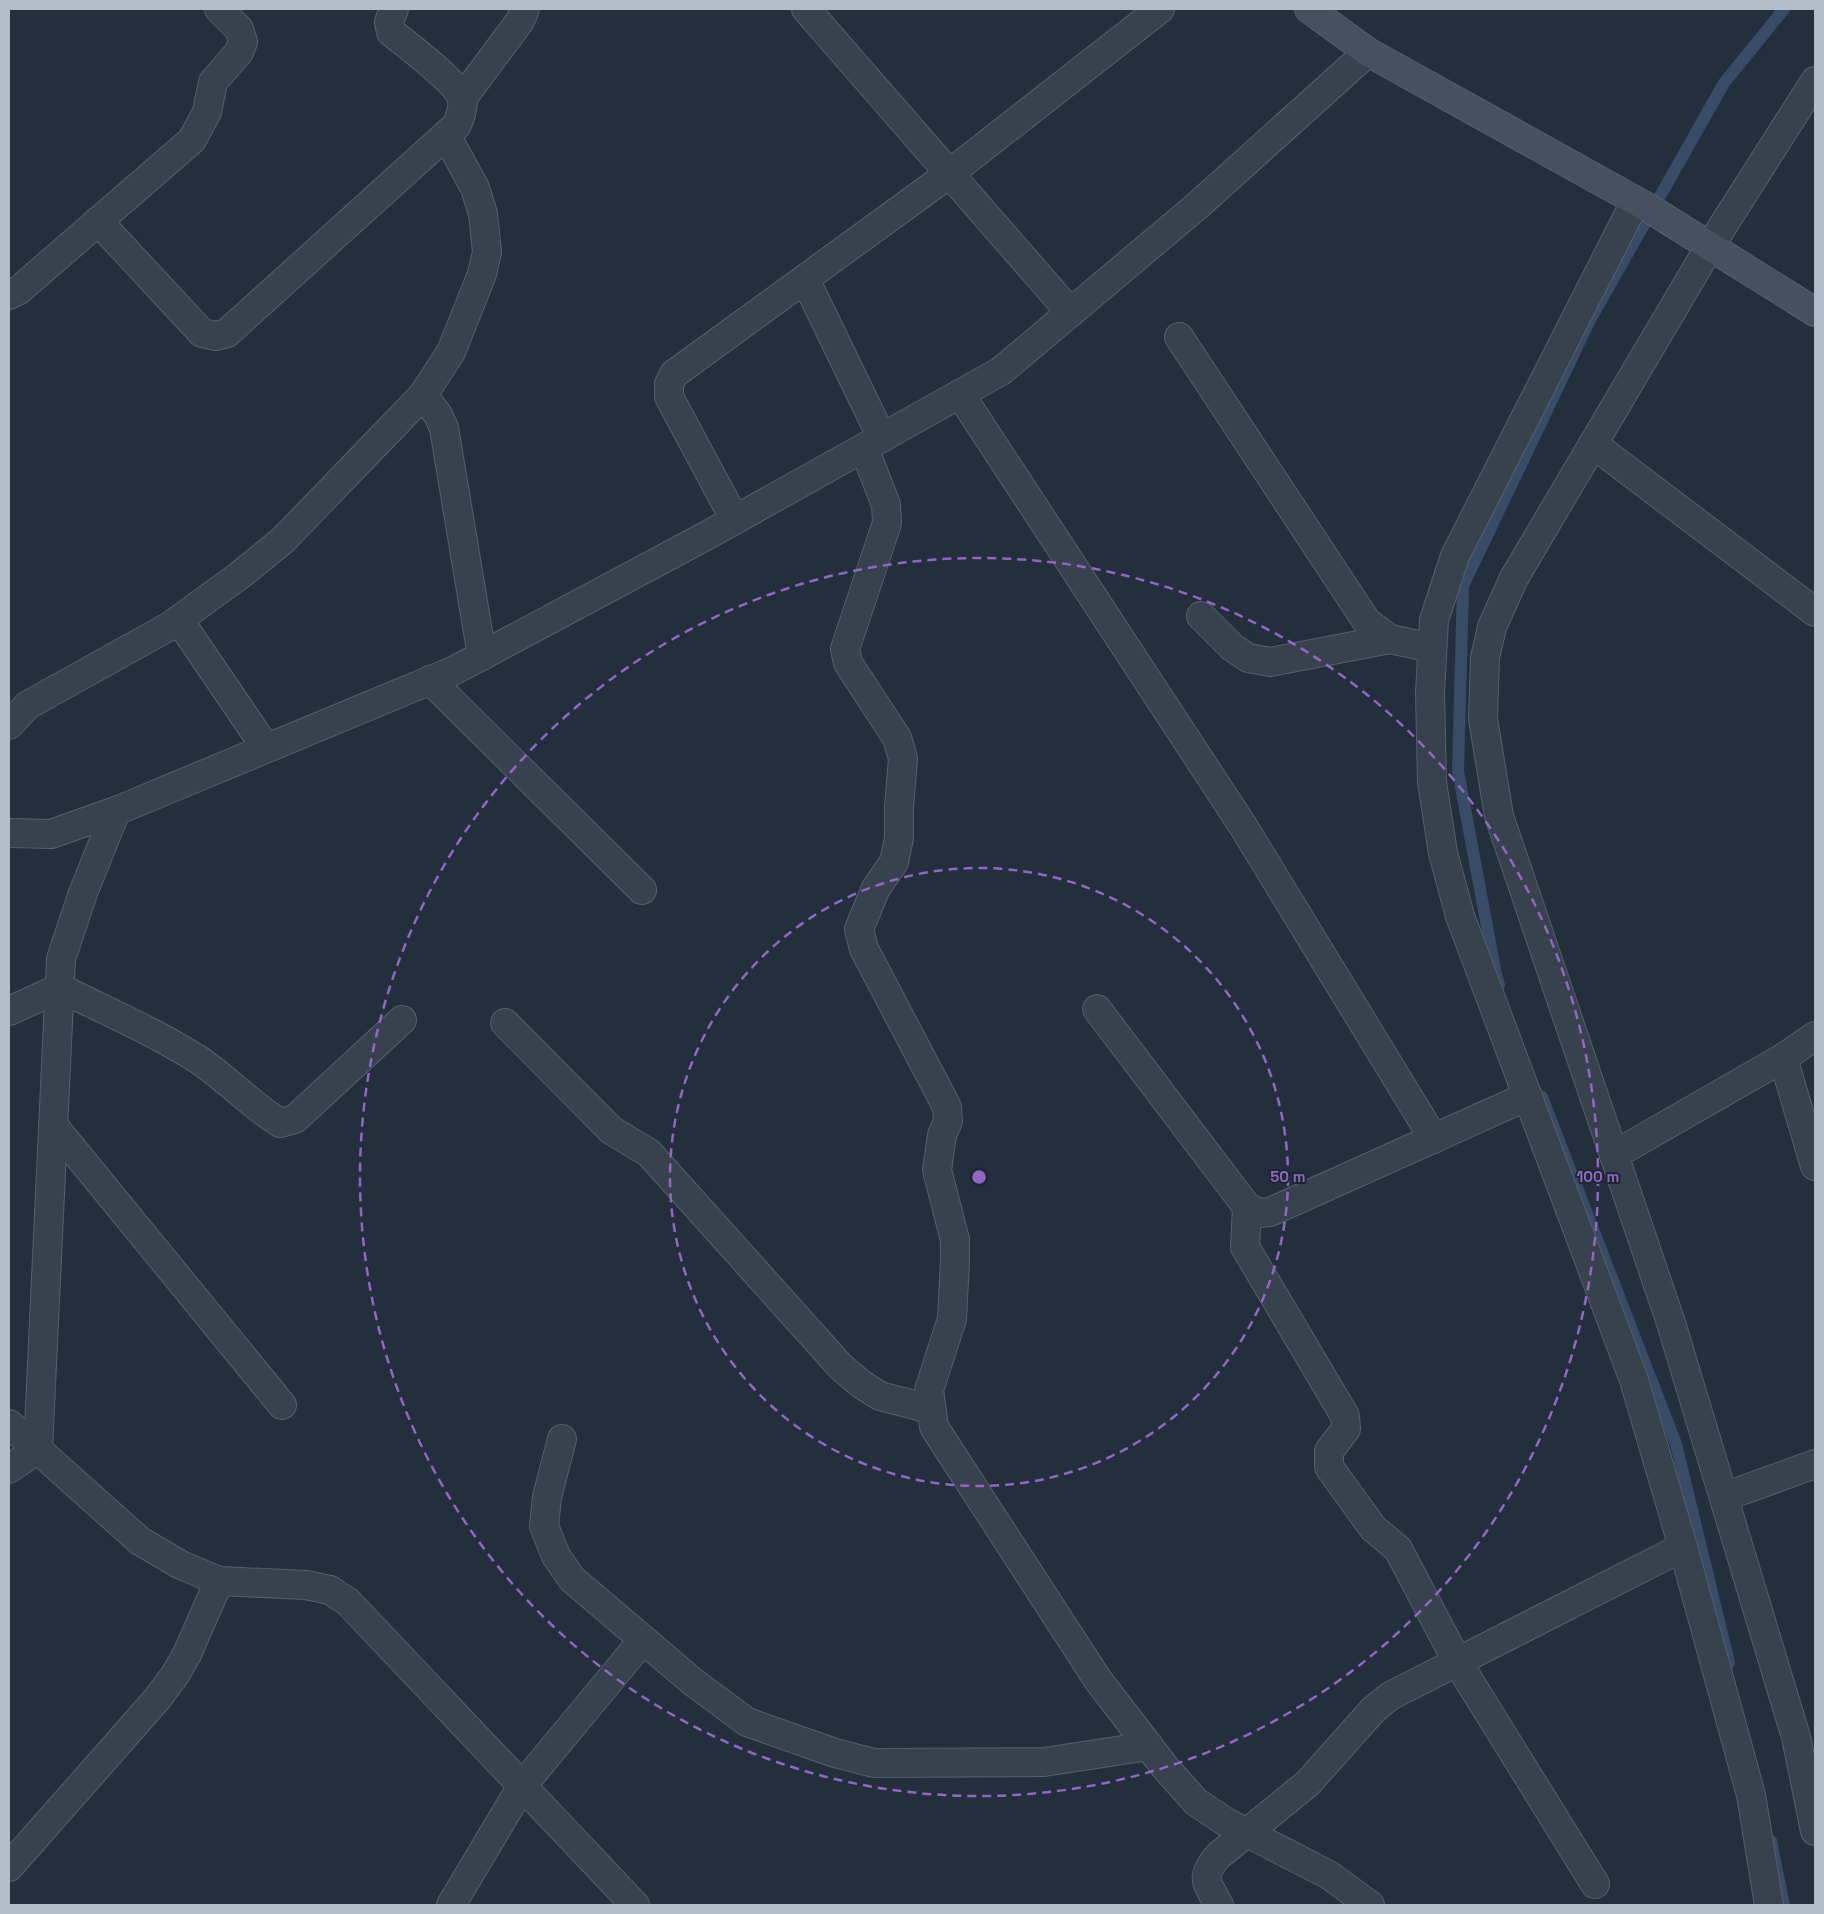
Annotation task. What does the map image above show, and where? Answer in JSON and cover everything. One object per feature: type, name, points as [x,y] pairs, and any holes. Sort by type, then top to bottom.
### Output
[{"type":"street","points":[[9,295],[19,290],[192,140],[202,125],[207,112],[213,82],[239,52],[243,42],[239,29],[220,9]]},
{"type":"street","points":[[98,221],[202,333],[216,336],[227,333],[457,125],[462,113],[462,99],[452,84],[391,32],[389,22],[394,9]]},
{"type":"street","points":[[462,99],[520,21],[525,9]]},
{"type":"street","points":[[806,9],[1070,312]]},
{"type":"street","points":[[735,520],[669,397],[669,384],[674,374],[949,174],[1160,9]]},
{"type":"street","points":[[1309,9],[1368,52],[1703,241],[1815,312]]},
{"type":"street","points":[[9,833],[51,834],[116,810],[430,680],[482,656],[735,520],[1001,371],[1197,206],[1368,52]]},
{"type":"street","points":[[1815,82],[1703,241],[1593,444],[1514,578],[1492,627],[1485,658],[1483,719],[1499,816],[1671,1323],[1796,1737],[1815,1831]]},
{"type":"street","points":[[9,725],[28,705],[179,620],[240,576],[283,540],[423,395],[451,352],[482,274],[487,252],[483,214],[478,197],[446,135]]},
{"type":"street","points":[[1641,205],[1455,556],[1434,620],[1430,693],[1432,782],[1443,853],[1460,916],[1634,1380],[1683,1546],[1750,1795],[1769,1905]]},
{"type":"street","points":[[805,279],[873,443],[886,504],[887,523],[845,649],[848,663],[897,738],[903,758],[899,807],[899,838],[894,862],[876,888],[859,929],[864,949],[947,1107],[948,1121],[942,1135],[937,1170],[955,1240],[952,1319],[929,1390],[930,1409],[934,1427],[1098,1680],[1149,1746],[1196,1802],[1226,1822],[1329,1874],[1370,1905]]},
{"type":"street","points":[[1178,337],[1367,622],[1390,639]]},
{"type":"street","points":[[960,394],[1243,826],[1434,1139]]},
{"type":"street","points":[[423,395],[438,415],[444,428],[482,656]]},
{"type":"street","points":[[1593,444],[1815,612]]},
{"type":"street","points":[[1201,616],[1232,646],[1248,658],[1270,662],[1390,639],[1432,648]]},
{"type":"street","points":[[179,620],[266,748]]},
{"type":"street","points":[[430,680],[642,890]]},
{"type":"street","points":[[38,1449],[61,959],[83,893],[116,810]]},
{"type":"street","points":[[9,1011],[60,988]]},
{"type":"street","points":[[60,988],[178,1047],[201,1062],[267,1115],[280,1123],[295,1118],[402,1020]]},
{"type":"street","points":[[1097,1009],[1247,1206],[1260,1213],[1270,1212],[1528,1096]]},
{"type":"street","points":[[505,1023],[611,1130],[649,1153],[841,1367],[861,1384],[880,1396],[930,1409]]},
{"type":"street","points":[[1614,1154],[1783,1058],[1815,1036]]},
{"type":"street","points":[[1783,1058],[1815,1166]]},
{"type":"street","points":[[53,1125],[282,1405]]},
{"type":"street","points":[[1247,1206],[1245,1247],[1345,1416],[1346,1429],[1329,1451],[1329,1467],[1373,1528],[1398,1549],[1458,1663],[1595,1884]]},
{"type":"street","points":[[9,1424],[140,1541],[181,1565],[219,1581],[306,1585],[330,1590],[348,1602],[635,1905]]},
{"type":"street","points":[[562,1439],[547,1497],[544,1526],[556,1556],[572,1579],[694,1682],[748,1722],[834,1753],[874,1763],[1044,1762],[1149,1746]]},
{"type":"street","points":[[9,1469],[38,1449]]},
{"type":"street","points":[[1724,1497],[1815,1464]]},
{"type":"street","points":[[1219,1905],[1206,1881],[1206,1870],[1218,1856],[1308,1783],[1373,1710],[1390,1696],[1458,1663],[1683,1546]]},
{"type":"street","points":[[9,1867],[157,1699],[175,1675],[219,1581]]},
{"type":"street","points":[[451,1905],[522,1786],[643,1640]]},
{"type":"waterway","points":[[1499,985],[1458,771],[1463,586],[1590,320],[1724,83],[1784,9]]},
{"type":"waterway","points":[[1542,1097],[1676,1444],[1729,1663]]},
{"type":"waterway","points":[[1771,1841],[1784,1905]]}]
